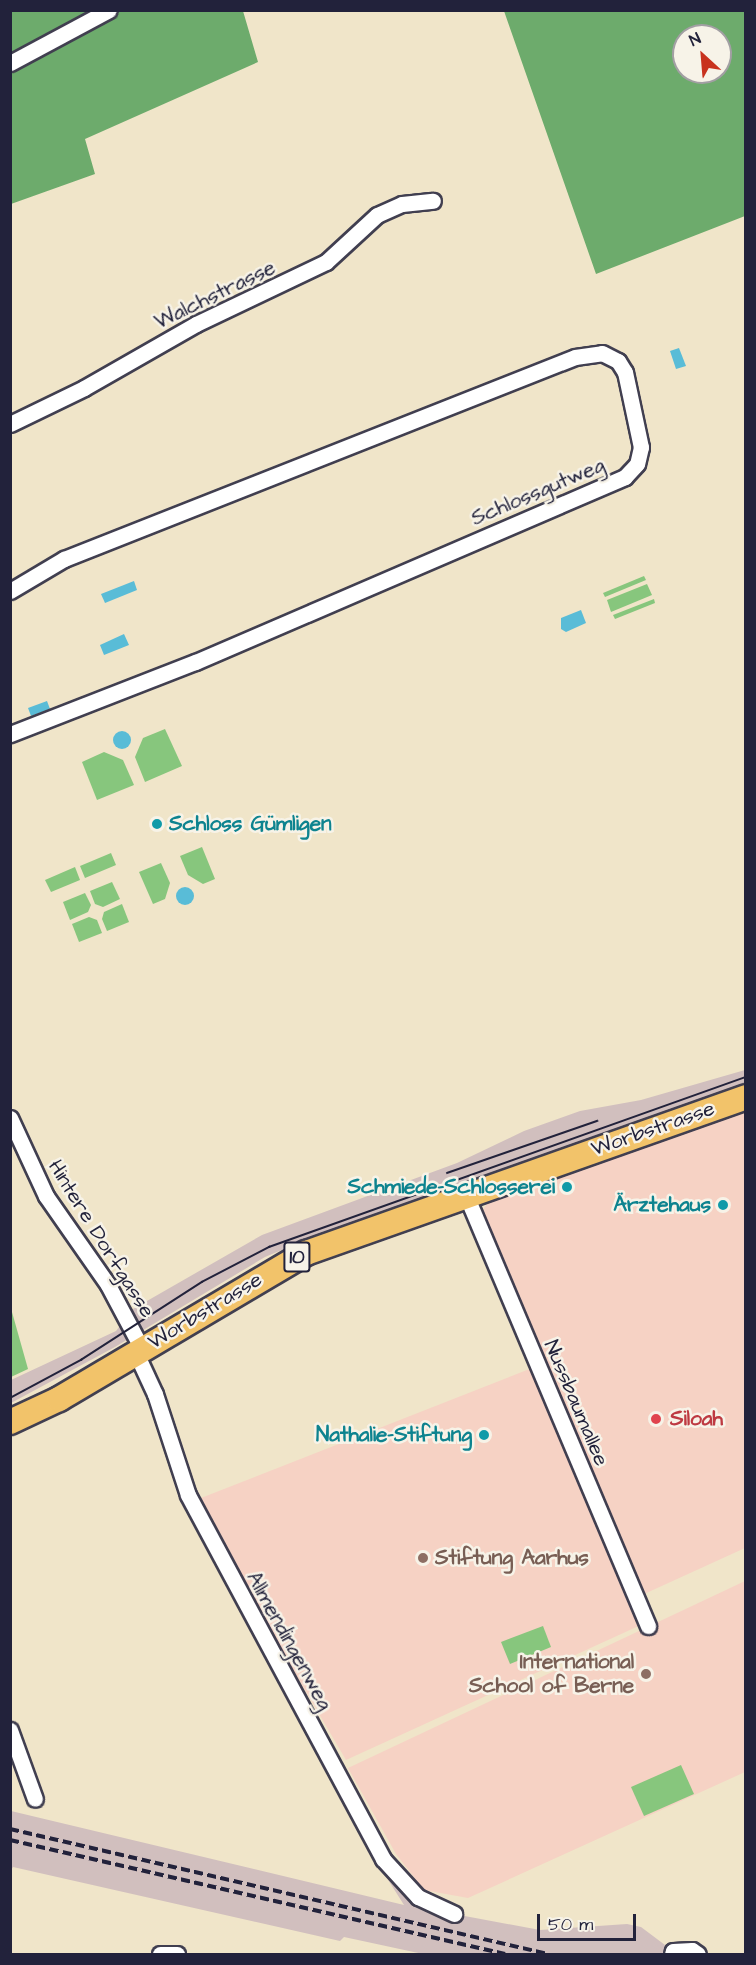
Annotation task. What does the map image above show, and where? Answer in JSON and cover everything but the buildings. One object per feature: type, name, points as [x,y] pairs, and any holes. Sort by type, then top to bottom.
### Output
[{"type":"main road","name":"Worbstrasse","points":[[10,1422],[59,1399],[306,1253],[746,1097]]},
{"type":"street","points":[[10,63],[110,10]]},
{"type":"street","name":"Walchstrasse","points":[[10,424],[84,388],[196,324],[326,262],[377,215],[402,204],[433,201]]},
{"type":"street","name":"Schlossgutweg","points":[[10,591],[64,559],[575,357],[602,353],[618,361],[625,372],[641,447],[637,464],[625,477],[205,657],[10,734]]},
{"type":"street","name":"Hintere Dorfgasse","points":[[10,1118],[46,1196],[108,1285],[139,1351]]},
{"type":"street","name":"Nussbaumallee","points":[[466,1195],[648,1626]]},
{"type":"street","name":"Allmendingenweg","points":[[139,1351],[188,1495],[383,1859],[418,1897],[454,1914]]},
{"type":"street","points":[[10,1730],[35,1799]]},
{"type":"street","points":[[672,1954],[673,1951],[692,1950],[698,1954]]},
{"type":"street","points":[[160,1954],[177,1954]]},
{"type":"shaded area","points":[[745,1070],[745,1085],[303,1241],[265,1257],[115,1347],[11,1403],[11,1380],[116,1331],[133,1309],[262,1235],[457,1163],[524,1131],[580,1111],[641,1100]]},
{"type":"shaded area","name":"Siloah","points":[[745,1111],[745,1548],[642,1595],[479,1215],[489,1201]]},
{"type":"shaded area","name":"Stiftung Aarhus","points":[[532,1368],[643,1624],[346,1760],[263,1618],[201,1498]]},
{"type":"shaded area","name":"International School of Berne","points":[[745,1581],[745,1772],[468,1898],[424,1890],[396,1854],[348,1768]]},
{"type":"shaded area","points":[[11,1811],[404,1905],[380,1867],[383,1859],[393,1873],[454,1914],[540,1930],[627,1924],[641,1927],[673,1951],[698,1954],[423,1954],[344,1937],[340,1941],[13,1867],[11,1870]]},
{"type":"green space","points":[[11,11],[243,11],[258,62],[85,139],[95,174],[11,204]]},
{"type":"green space","points":[[504,11],[745,11],[745,216],[596,274]]},
{"type":"green space","points":[[644,576],[646,580],[605,597],[603,593]]},
{"type":"green space","points":[[647,584],[652,595],[611,612],[607,600]]},
{"type":"green space","points":[[654,599],[655,603],[615,619],[613,615]]},
{"type":"green space","points":[[165,729],[182,766],[145,782],[135,757],[143,738]]},
{"type":"green space","points":[[104,752],[123,760],[134,785],[97,800],[82,762]]},
{"type":"green space","points":[[202,847],[215,879],[203,884],[188,875],[180,856]]},
{"type":"green space","points":[[111,853],[116,865],[85,878],[80,866]]},
{"type":"green space","points":[[161,863],[170,883],[165,899],[153,904],[139,872]]},
{"type":"green space","points":[[75,867],[80,880],[51,892],[45,880]]},
{"type":"green space","points":[[112,882],[120,899],[103,907],[95,904],[90,891]]},
{"type":"green space","points":[[85,893],[91,905],[88,912],[70,920],[63,902]]},
{"type":"green space","points":[[122,904],[129,922],[107,931],[102,919],[104,912]]},
{"type":"green space","points":[[89,917],[97,920],[102,933],[79,942],[72,924]]},
{"type":"green space","points":[[10,1305],[28,1369],[11,1377],[10,1377]]},
{"type":"green space","points":[[543,1626],[551,1647],[510,1664],[501,1642]]},
{"type":"green space","points":[[681,1765],[694,1794],[644,1816],[631,1787]]},
{"type":"water","points":[[679,348],[686,366],[676,369],[670,351]]},
{"type":"water","points":[[134,581],[137,590],[105,603],[101,594]]},
{"type":"water","points":[[581,610],[586,623],[566,632],[561,629],[561,618]]},
{"type":"water","points":[[124,634],[129,645],[104,655],[100,645]]},
{"type":"water","points":[[47,701],[50,709],[31,716],[28,708]]},
{"type":"water","points":[[122,731],[128,734],[131,740],[128,746],[122,749],[116,746],[113,740],[116,734]]},
{"type":"water","points":[[181,887],[189,887],[194,892],[192,903],[181,905],[176,900],[176,892]]},
{"type":"tram line","points":[[10,1398],[81,1360],[202,1282],[269,1247],[746,1077]]},
{"type":"tram line","points":[[447,1173],[597,1121]]},
{"type":"railway","points":[[10,1829],[548,1954]]},
{"type":"railway","points":[[10,1840],[505,1954]]},
{"type":"place","name":"Schloss Gümligen","points":[[157,824]]},
{"type":"place","name":"Schmiede-Schlosserei","points":[[567,1187]]},
{"type":"place","name":"Ärztehaus","points":[[723,1205]]},
{"type":"place","name":"Siloah","points":[[656,1419]]},
{"type":"place","name":"Nathalie-Stiftung","points":[[484,1435]]},
{"type":"place","name":"Stiftung Aarhus","points":[[423,1558]]},
{"type":"place","name":"International School of Berne","points":[[646,1674]]}]
